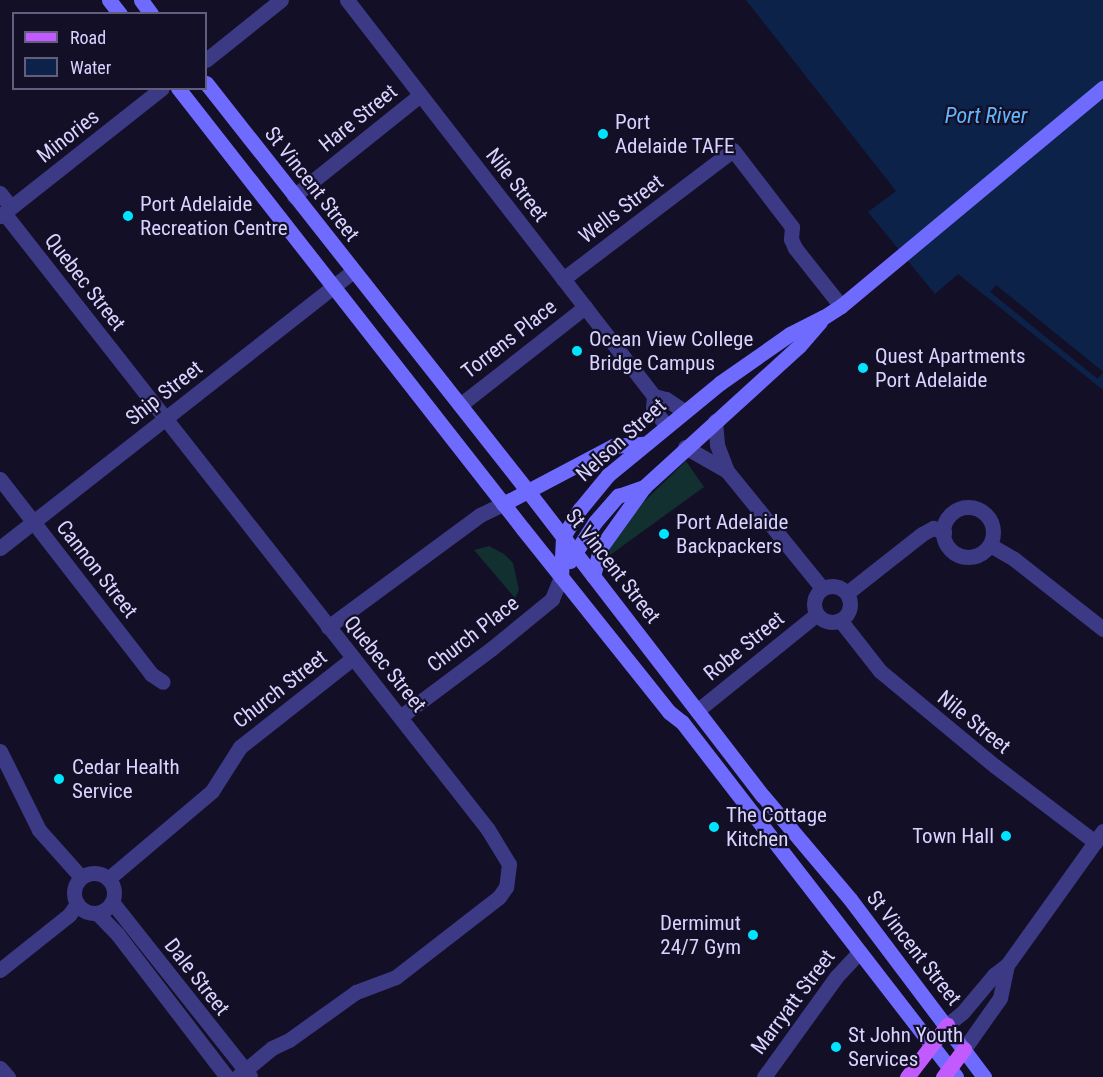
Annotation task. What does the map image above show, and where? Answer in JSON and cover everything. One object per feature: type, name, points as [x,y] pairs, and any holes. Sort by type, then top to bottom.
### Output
[{"type":"main road","points":[[109,0],[118,12]]},
{"type":"main road","name":"St Vincent Street","points":[[207,84],[527,490],[763,796],[850,899],[984,1077]]},
{"type":"main road","name":"Nelson Street","points":[[563,537],[591,495],[608,475],[666,425],[790,334],[841,306],[1103,87]]},
{"type":"main road","points":[[180,90],[503,504],[669,711],[682,723],[931,1046],[949,1075],[964,1049]]},
{"type":"main road","name":"Nelson Street","points":[[561,577],[574,553],[618,496],[644,487],[685,447],[799,346],[824,317]]},
{"type":"main road","points":[[503,504],[613,446],[644,444]]},
{"type":"main road","points":[[593,576],[601,547],[644,487]]},
{"type":"main road","points":[[561,577],[563,537]]},
{"type":"main road","points":[[907,1077],[947,1025]]},
{"type":"street","points":[[207,59],[281,0]]},
{"type":"street","name":"Nile Street","points":[[347,0],[654,396],[666,399],[684,411]]},
{"type":"street","name":"Minories","points":[[5,212],[159,90]]},
{"type":"street","name":"Hare Street","points":[[294,196],[420,95]]},
{"type":"street","name":"Wells Street","points":[[563,279],[732,150],[792,227],[791,239],[795,248],[841,306]]},
{"type":"street","name":"Quebec Street","points":[[0,193],[5,212],[492,836],[509,864],[506,887],[500,897],[396,977],[356,992],[290,1040],[272,1048],[244,1075]]},
{"type":"street","name":"Ship Street","points":[[0,548],[353,271]]},
{"type":"street","name":"Torrens Place","points":[[460,405],[585,307]]},
{"type":"street","name":"Nile Street","points":[[654,396],[653,408],[666,425]]},
{"type":"street","points":[[715,421],[717,445],[727,471],[822,588]]},
{"type":"street","points":[[685,447],[727,471]]},
{"type":"street","name":"Cannon Street","points":[[0,479],[151,674],[163,682]]},
{"type":"street","points":[[328,627],[480,515],[503,504]]},
{"type":"street","points":[[968,507],[977,509],[990,520],[993,528],[990,545],[977,555],[962,556],[949,547],[944,532],[948,517],[968,507]]},
{"type":"street","points":[[847,592],[922,534],[933,528],[944,532]]},
{"type":"street","points":[[990,545],[1014,559],[1103,629]]},
{"type":"street","name":"Church Place","points":[[400,717],[491,649],[552,599],[561,577]]},
{"type":"street","points":[[834,585],[847,592],[850,607],[840,620],[827,622],[816,614],[814,600],[822,588],[834,585]]},
{"type":"street","name":"Robe Street","points":[[698,710],[816,614]]},
{"type":"street","name":"Nile Street","points":[[840,620],[880,672],[995,766],[1099,837]]},
{"type":"street","name":"Church Street","points":[[108,879],[212,790],[240,747],[353,658]]},
{"type":"street","points":[[0,752],[39,830],[81,877]]},
{"type":"street","points":[[947,1025],[962,1013],[994,975],[1007,965],[1099,837]]},
{"type":"street","points":[[98,873],[108,879],[114,890],[112,902],[97,914],[86,912],[77,904],[74,893],[81,877],[98,873]]},
{"type":"street","name":"Dale Street","points":[[112,902],[244,1075]]},
{"type":"street","points":[[0,969],[69,915],[77,904]]},
{"type":"street","name":"Dale Street","points":[[97,914],[118,935],[227,1077]]},
{"type":"street","name":"Marryatt Street","points":[[764,1077],[836,977],[858,953]]},
{"type":"street","points":[[964,1049],[1000,998],[1007,965]]},
{"type":"street","points":[[0,1068],[8,1077]]},
{"type":"green space","points":[[686,461],[704,487],[606,558],[604,555],[630,515]]},
{"type":"green space","points":[[489,546],[504,554],[513,563],[519,590],[515,598],[474,550]]},
{"type":"water","name":"Port River","points":[[746,0],[1103,0],[1103,390],[958,274],[935,294],[868,212],[896,191]]},
{"type":"pier","points":[[996,285],[1103,372],[1098,379],[990,292]]},
{"type":"place","name":"Port Adelaide TAFE","points":[[603,134]]},
{"type":"place","name":"Port Adelaide Recreation Centre","points":[[128,216]]},
{"type":"place","name":"Ocean View College Bridge Campus","points":[[577,351]]},
{"type":"place","name":"Quest Apartments Port Adelaide","points":[[863,368]]},
{"type":"place","name":"Port Adelaide Backpackers","points":[[664,534]]},
{"type":"place","name":"Cedar Health Service","points":[[59,779]]},
{"type":"place","name":"The Cottage Kitchen","points":[[714,827]]},
{"type":"place","name":"Town Hall","points":[[1006,836]]},
{"type":"place","name":"Dermimut 24/7 Gym","points":[[753,935]]},
{"type":"place","name":"St John Youth Services","points":[[836,1047]]}]
